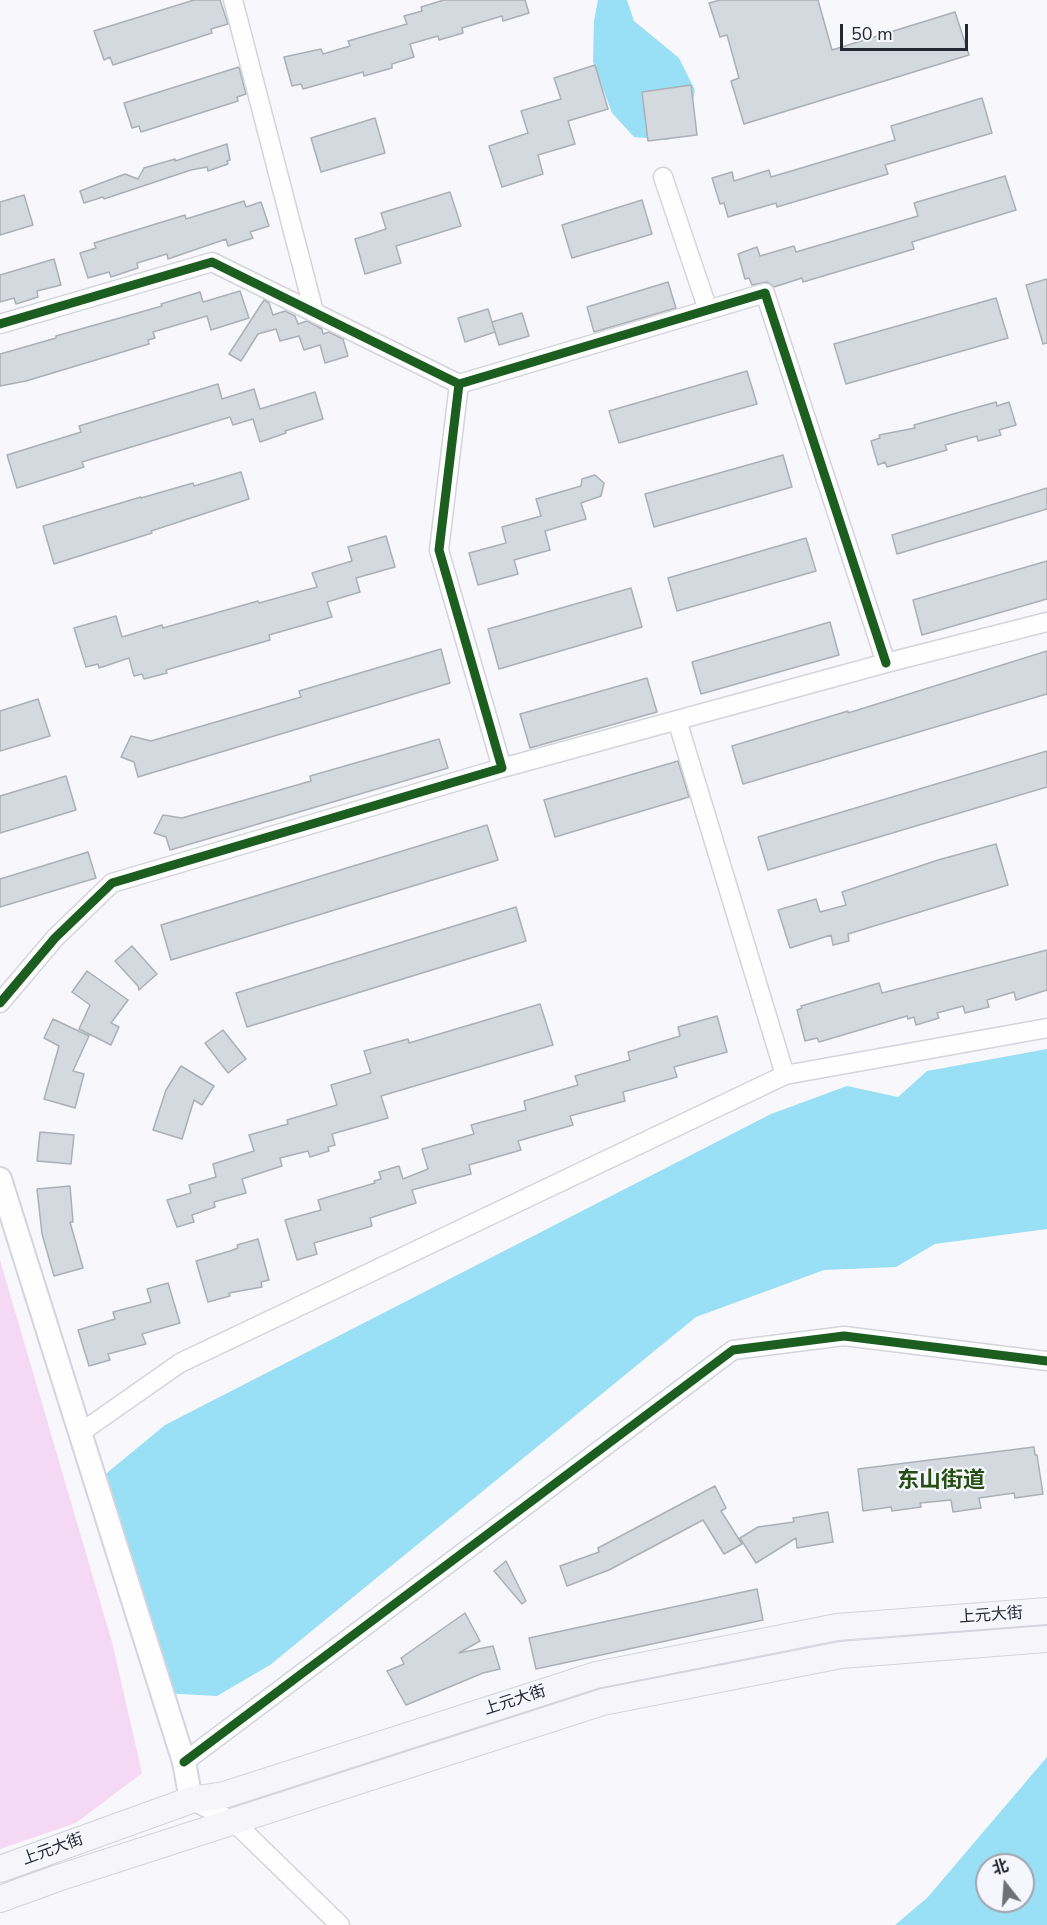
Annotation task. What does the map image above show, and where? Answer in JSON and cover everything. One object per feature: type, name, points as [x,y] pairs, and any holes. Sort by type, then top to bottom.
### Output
[{"type":"main road","name":"上元大街","points":[[0,1869],[191,1800],[224,1795],[596,1675],[837,1627],[1047,1611]]},
{"type":"main road","name":"上元大街","points":[[0,1899],[58,1878],[603,1702],[841,1655],[1047,1639]]},
{"type":"street","points":[[233,0],[314,312]]},
{"type":"street","points":[[663,177],[708,310]]},
{"type":"street","points":[[0,324],[212,262],[459,384],[765,293],[886,663]]},
{"type":"street","points":[[459,384],[439,550],[502,768]]},
{"type":"street","points":[[0,1003],[55,938],[112,883],[502,768],[886,663],[1047,622]]},
{"type":"street","points":[[676,720],[785,1075]]},
{"type":"street","points":[[80,1433],[180,1363],[785,1075],[1047,1028]]},
{"type":"street","points":[[0,1179],[184,1762],[191,1800],[233,1821],[340,1925]]},
{"type":"street","points":[[184,1762],[733,1350],[844,1336],[1047,1361]]},
{"type":"shaded area","points":[[0,1260],[112,1642],[142,1773],[76,1823],[0,1849]]},
{"type":"water","points":[[598,0],[627,0],[634,21],[679,58],[695,90],[689,122],[668,140],[634,137],[612,113],[593,62],[594,21]]},
{"type":"water","points":[[1047,1049],[1047,1229],[935,1244],[896,1267],[824,1270],[696,1317],[270,1665],[217,1696],[162,1693],[96,1482],[165,1425],[771,1114],[847,1086],[898,1097],[927,1071]]},
{"type":"water","points":[[1047,1757],[1047,1925],[895,1925],[927,1898]]},
{"type":"building","points":[[194,0],[220,0],[228,24],[211,29],[212,33],[113,65],[110,57],[104,60],[94,31]]},
{"type":"building","points":[[444,0],[525,0],[529,13],[503,21],[502,16],[462,28],[463,33],[439,40],[438,36],[410,44],[414,57],[392,64],[392,68],[364,76],[363,72],[303,89],[301,84],[292,86],[284,57],[321,49],[323,54],[350,46],[348,41],[407,24],[404,16],[422,11],[421,7]]},
{"type":"building","points":[[720,0],[818,0],[832,50],[955,12],[969,55],[744,124],[731,81],[739,78],[727,35],[720,37],[709,3]]},
{"type":"building","points":[[595,65],[608,109],[568,121],[575,144],[538,155],[543,174],[502,187],[489,146],[528,133],[521,111],[561,99],[554,78]]},
{"type":"building","points":[[239,67],[246,94],[237,97],[238,101],[141,132],[139,126],[132,128],[124,103]]},
{"type":"building","points":[[691,85],[697,135],[648,141],[642,92]]},
{"type":"building","points":[[982,98],[992,133],[885,165],[888,174],[777,207],[776,203],[728,217],[724,203],[720,204],[712,178],[732,172],[734,181],[769,170],[771,177],[895,140],[891,126]]},
{"type":"building","points":[[375,118],[385,153],[321,172],[311,138]]},
{"type":"building","points":[[227,144],[230,160],[227,161],[228,164],[208,171],[207,167],[191,170],[104,199],[103,197],[84,203],[80,191],[125,174],[138,179],[144,168],[175,159],[175,161]]},
{"type":"building","points":[[1005,176],[1016,210],[912,242],[914,249],[803,282],[802,278],[774,287],[767,282],[752,285],[749,278],[745,279],[738,254],[757,247],[760,256],[794,246],[796,252],[918,216],[914,203]]},
{"type":"building","points":[[450,192],[461,226],[396,246],[401,263],[365,274],[355,239],[386,229],[381,213]]},
{"type":"building","points":[[24,195],[33,225],[0,235],[0,202]]},
{"type":"building","points":[[642,200],[652,234],[572,258],[562,225]]},
{"type":"building","points":[[244,201],[246,207],[261,202],[269,226],[250,232],[253,238],[228,246],[226,239],[168,259],[167,254],[137,263],[138,268],[111,277],[109,272],[88,278],[80,253],[96,248],[94,243],[185,215],[186,219]]},
{"type":"building","points":[[54,259],[61,285],[37,291],[38,297],[16,304],[14,298],[0,302],[0,275]]},
{"type":"building","points":[[1047,279],[1047,343],[1043,344],[1026,285]]},
{"type":"building","points":[[668,282],[676,308],[594,332],[587,307]]},
{"type":"building","points":[[240,291],[249,318],[211,330],[207,316],[153,332],[155,338],[148,340],[149,344],[26,381],[0,386],[0,354],[162,306],[161,304],[200,292],[203,302]]},
{"type":"building","points":[[996,298],[1008,338],[846,384],[834,344]]},
{"type":"building","points":[[264,300],[269,303],[273,315],[285,311],[295,316],[298,324],[307,321],[322,329],[323,334],[329,332],[343,339],[348,356],[325,363],[320,345],[304,350],[299,336],[280,341],[276,329],[258,334],[241,361],[229,354]]},
{"type":"building","points":[[488,309],[495,332],[465,342],[458,318]]},
{"type":"building","points":[[522,313],[529,336],[499,345],[492,322]]},
{"type":"building","points":[[747,371],[757,404],[619,443],[609,411]]},
{"type":"building","points":[[218,384],[222,399],[254,389],[260,409],[315,392],[323,419],[260,442],[253,419],[233,425],[230,417],[82,462],[84,467],[17,488],[7,455],[81,432],[79,426]]},
{"type":"building","points":[[996,402],[997,406],[1009,402],[1016,425],[999,430],[1001,435],[978,441],[977,436],[945,445],[947,450],[887,467],[885,462],[878,465],[871,441],[880,438],[879,435],[915,428],[914,425]]},
{"type":"building","points":[[783,455],[792,487],[654,527],[645,494]]},
{"type":"building","points":[[241,472],[249,499],[54,564],[43,526],[141,497],[193,483],[194,486]]},
{"type":"building","points":[[595,475],[604,483],[601,496],[581,503],[586,519],[545,531],[550,550],[514,560],[518,574],[478,585],[469,553],[506,543],[502,527],[541,516],[536,499],[581,486],[582,479]]},
{"type":"building","points":[[1047,488],[1047,509],[897,554],[892,535]]},
{"type":"building","points":[[386,536],[395,567],[356,578],[360,592],[327,602],[332,617],[269,635],[270,640],[166,670],[167,673],[144,679],[142,674],[134,676],[129,658],[99,668],[98,664],[86,667],[74,628],[116,616],[122,637],[317,587],[312,573],[352,561],[348,547]]},
{"type":"building","points":[[806,538],[816,571],[677,611],[668,578]]},
{"type":"building","points":[[1047,561],[1047,599],[922,635],[913,600]]},
{"type":"building","points":[[631,588],[642,627],[499,669],[488,629]]},
{"type":"building","points":[[830,622],[839,655],[701,694],[692,662]]},
{"type":"building","points":[[441,649],[450,683],[138,777],[134,762],[121,757],[131,736],[151,741],[301,697],[299,691]]},
{"type":"building","points":[[1047,651],[1047,694],[743,784],[732,746],[848,711],[848,713]]},
{"type":"building","points":[[647,678],[657,712],[530,748],[520,714]]},
{"type":"building","points":[[38,699],[50,736],[0,751],[0,711]]},
{"type":"building","points":[[439,739],[448,768],[170,850],[166,837],[154,833],[163,815],[182,818],[311,781],[310,776]]},
{"type":"building","points":[[1047,751],[1047,787],[768,870],[758,837]]},
{"type":"building","points":[[678,761],[689,797],[555,837],[544,800]]},
{"type":"building","points":[[66,776],[76,810],[0,833],[0,796]]},
{"type":"building","points":[[487,825],[498,860],[171,960],[161,925]]},
{"type":"building","points":[[996,844],[1008,885],[848,934],[849,941],[833,945],[831,935],[790,948],[778,910],[816,899],[820,912],[846,905],[842,892],[938,860]]},
{"type":"building","points":[[88,852],[96,878],[0,907],[0,879]]},
{"type":"building","points":[[516,907],[526,941],[247,1027],[236,993]]},
{"type":"building","points":[[132,946],[157,974],[139,990],[115,961]]},
{"type":"building","points":[[1047,950],[1047,990],[1016,1000],[1014,992],[987,1000],[989,1007],[965,1013],[963,1006],[937,1013],[939,1018],[916,1025],[914,1017],[908,1019],[907,1016],[819,1042],[817,1038],[805,1041],[797,1010],[802,1008],[801,1006],[879,983],[882,993]]},
{"type":"building","points":[[87,971],[128,1000],[111,1023],[119,1027],[111,1045],[79,1029],[90,1005],[72,992]]},
{"type":"building","points":[[540,1004],[553,1045],[381,1096],[388,1118],[332,1134],[335,1145],[328,1147],[329,1151],[310,1157],[308,1151],[280,1158],[282,1166],[242,1179],[246,1193],[214,1202],[215,1207],[192,1215],[194,1222],[177,1227],[167,1200],[191,1193],[189,1185],[216,1177],[213,1164],[254,1151],[249,1135],[288,1124],[287,1120],[337,1105],[331,1085],[371,1073],[364,1051],[408,1039],[409,1043]]},
{"type":"building","points":[[717,1016],[727,1052],[674,1067],[677,1077],[623,1092],[625,1101],[570,1116],[573,1125],[518,1141],[521,1150],[469,1165],[471,1174],[412,1190],[416,1203],[370,1218],[372,1226],[314,1243],[317,1254],[297,1260],[285,1220],[321,1210],[318,1200],[375,1183],[374,1181],[381,1179],[379,1172],[399,1166],[403,1179],[428,1169],[422,1149],[474,1134],[471,1125],[526,1110],[524,1101],[578,1085],[575,1076],[630,1060],[628,1052],[680,1036],[678,1027]]},
{"type":"building","points":[[53,1019],[89,1036],[73,1071],[84,1074],[75,1108],[44,1099],[59,1046],[44,1038]]},
{"type":"building","points":[[223,1030],[246,1059],[228,1073],[205,1043]]},
{"type":"building","points":[[181,1066],[214,1086],[202,1105],[194,1100],[182,1139],[153,1130],[166,1090]]},
{"type":"building","points":[[40,1132],[74,1135],[71,1164],[37,1161]]},
{"type":"building","points":[[70,1186],[73,1222],[70,1222],[83,1268],[54,1276],[42,1234],[37,1189]]},
{"type":"building","points":[[258,1239],[269,1280],[261,1282],[262,1287],[229,1293],[230,1296],[208,1302],[196,1261],[230,1251],[238,1248],[237,1245]]},
{"type":"building","points":[[168,1283],[180,1323],[142,1334],[146,1344],[108,1354],[110,1360],[89,1366],[78,1330],[115,1319],[113,1312],[151,1302],[147,1289]]},
{"type":"building","points":[[1034,1447],[1043,1494],[1015,1498],[1014,1493],[979,1498],[981,1508],[953,1512],[951,1500],[920,1503],[921,1507],[892,1511],[891,1507],[863,1511],[858,1469]]},
{"type":"building","points":[[715,1486],[726,1508],[721,1511],[742,1544],[724,1554],[703,1520],[609,1570],[567,1586],[560,1566],[599,1552],[598,1548]]},
{"type":"building","points":[[828,1512],[833,1542],[797,1548],[796,1538],[756,1563],[740,1538],[758,1527],[794,1522],[793,1518]]},
{"type":"building","points":[[506,1561],[526,1601],[522,1604],[494,1571]]},
{"type":"building","points":[[757,1589],[763,1620],[536,1669],[529,1638]]},
{"type":"building","points":[[465,1613],[480,1641],[459,1653],[493,1646],[500,1669],[483,1673],[406,1705],[387,1671],[404,1664],[401,1658]]},
{"type":"cycle path","points":[[0,324],[212,262],[459,384],[765,293],[886,663]]},
{"type":"cycle path","points":[[0,1003],[55,938],[112,883],[502,768],[439,550],[459,384]]},
{"type":"cycle path","points":[[184,1762],[733,1350],[844,1336],[1047,1361]]},
{"type":"district","name":"东山街道","points":[[941,1482]]}]
